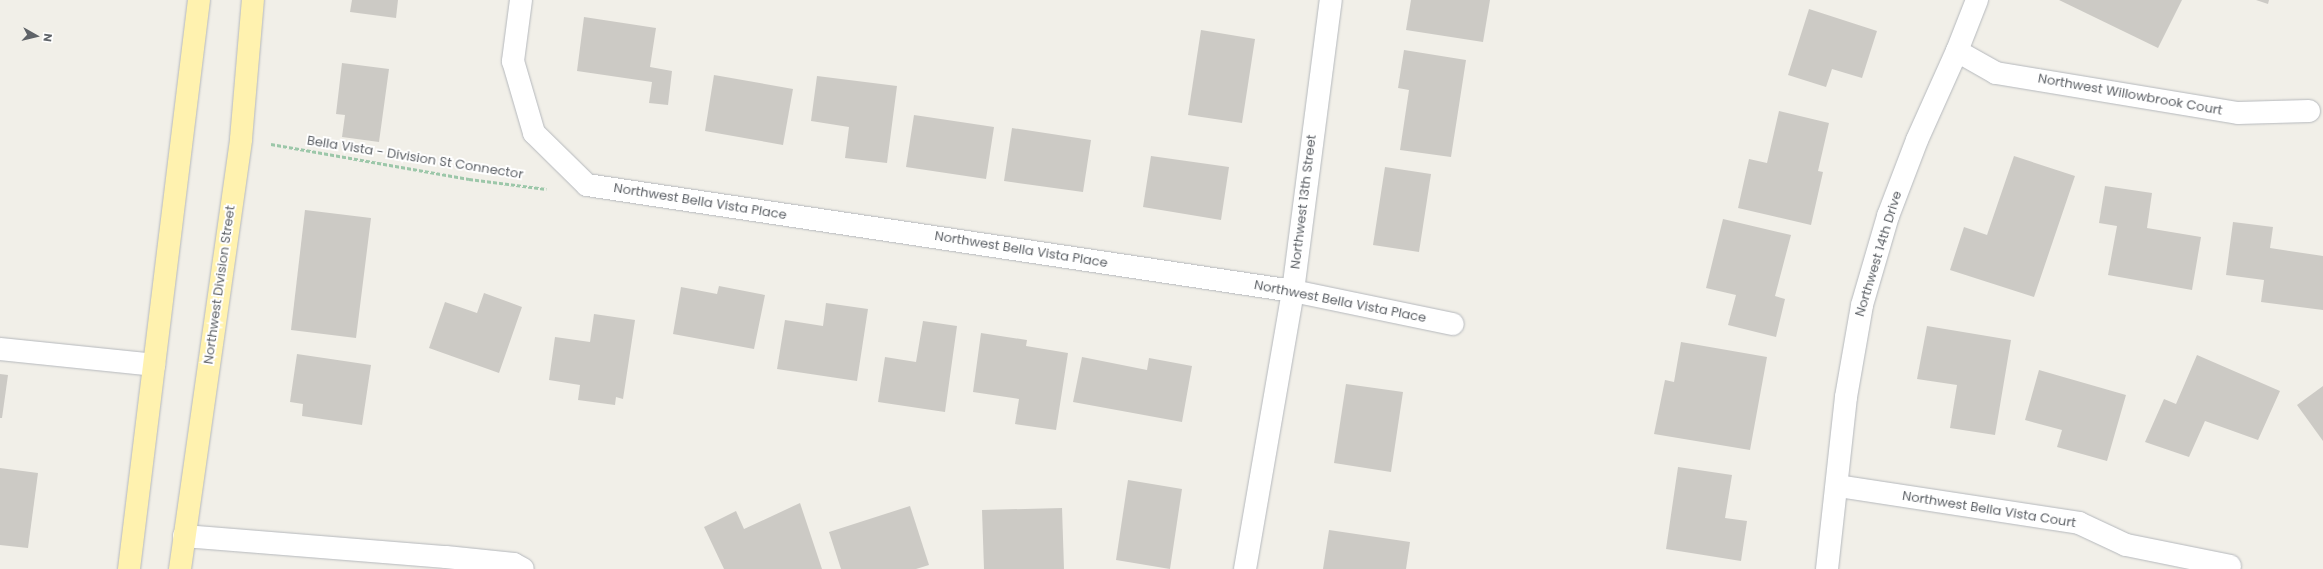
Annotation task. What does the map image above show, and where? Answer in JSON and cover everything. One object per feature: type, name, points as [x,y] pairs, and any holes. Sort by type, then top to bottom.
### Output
[{"type":"main road","points":[[129,569],[200,0]]},
{"type":"main road","name":"Northwest Division Street","points":[[180,569],[241,139],[253,0]]},
{"type":"street","points":[[521,0],[513,61],[534,133],[587,185]]},
{"type":"street","name":"Northwest 13th Street","points":[[1245,569],[1293,291],[1331,0]]},
{"type":"street","name":"Northwest 14th Drive","points":[[1828,569],[1830,534],[1838,486],[1846,397],[1862,305],[1888,216],[1917,140],[1957,51],[1977,0]]},
{"type":"street","name":"Northwest Willowbrook Court","points":[[1957,51],[1996,73],[2019,77],[2238,113],[2310,111]]},
{"type":"street","name":"Northwest Bella Vista Place","points":[[587,185],[1293,291],[1453,324]]},
{"type":"street","points":[[0,349],[154,365]]},
{"type":"street","name":"Northwest Bella Vista Court","points":[[1838,486],[2079,523],[2126,545],[2230,566]]},
{"type":"street","points":[[184,536],[454,558],[514,564],[524,569]]},
{"type":"path","name":"Bella Vista - Division St Connector","points":[[241,139],[540,189],[587,185]]},
{"type":"building","points":[[352,0],[398,0],[396,18],[350,12]]},
{"type":"building","points":[[1411,0],[1490,0],[1483,42],[1406,30]]},
{"type":"building","points":[[2059,0],[2182,0],[2158,48]]},
{"type":"building","points":[[2256,0],[2269,0],[2268,4]]},
{"type":"building","points":[[1809,9],[1877,31],[1862,78],[1832,69],[1826,87],[1788,75]]},
{"type":"building","points":[[584,17],[656,28],[650,67],[672,71],[668,105],[649,103],[652,82],[577,71]]},
{"type":"building","points":[[1201,30],[1255,39],[1242,123],[1188,115]]},
{"type":"building","points":[[1404,50],[1466,60],[1451,157],[1400,150],[1409,90],[1398,88]]},
{"type":"building","points":[[342,63],[389,69],[379,142],[342,137],[345,115],[336,114]]},
{"type":"building","points":[[714,75],[793,89],[783,145],[705,131]]},
{"type":"building","points":[[817,76],[897,86],[887,163],[845,158],[849,127],[811,121]]},
{"type":"building","points":[[1779,111],[1829,123],[1818,171],[1823,172],[1811,225],[1738,208],[1749,159],[1767,163]]},
{"type":"building","points":[[914,115],[994,127],[986,179],[906,167]]},
{"type":"building","points":[[1012,128],[1091,140],[1083,192],[1004,181]]},
{"type":"building","points":[[1151,156],[1229,167],[1221,220],[1143,207]]},
{"type":"building","points":[[2014,156],[2075,176],[2034,297],[1950,270],[1964,227],[1987,235]]},
{"type":"building","points":[[1385,167],[1431,174],[1419,252],[1373,245]]},
{"type":"building","points":[[2105,186],[2152,193],[2147,228],[2201,237],[2192,290],[2108,275],[2117,226],[2099,223]]},
{"type":"building","points":[[305,210],[371,218],[356,338],[291,330]]},
{"type":"building","points":[[1723,219],[1791,235],[1775,296],[1785,299],[1776,337],[1728,325],[1736,295],[1706,288]]},
{"type":"building","points":[[2233,222],[2273,227],[2270,248],[2323,256],[2323,310],[2261,302],[2264,280],[2226,275]]},
{"type":"building","points":[[719,286],[765,295],[754,349],[673,334],[681,287],[717,294]]},
{"type":"building","points":[[484,293],[522,307],[499,373],[429,348],[445,302],[477,313]]},
{"type":"building","points":[[826,303],[868,309],[857,381],[777,369],[785,320],[823,326]]},
{"type":"building","points":[[594,314],[635,320],[623,399],[616,397],[615,405],[578,400],[580,385],[549,380],[555,337],[590,342]]},
{"type":"building","points":[[923,321],[957,326],[945,412],[878,402],[885,357],[916,362]]},
{"type":"building","points":[[1927,326],[2011,340],[1995,435],[1950,428],[1957,385],[1917,379]]},
{"type":"building","points":[[981,333],[1027,340],[1026,346],[1068,353],[1056,430],[1015,424],[1019,399],[973,392]]},
{"type":"building","points":[[1681,342],[1767,357],[1750,450],[1654,434],[1665,380],[1674,382]]},
{"type":"building","points":[[297,354],[371,365],[362,425],[302,416],[303,404],[290,402]]},
{"type":"building","points":[[2197,355],[2280,391],[2258,440],[2205,421],[2189,457],[2145,442],[2164,399],[2176,404]]},
{"type":"building","points":[[1082,357],[1147,370],[1149,358],[1192,366],[1182,422],[1073,402]]},
{"type":"building","points":[[2039,370],[2126,395],[2107,461],[2057,447],[2062,430],[2025,420]]},
{"type":"building","points":[[0,374],[8,375],[2,418],[0,418]]},
{"type":"building","points":[[1346,384],[1403,392],[1391,472],[1334,463]]},
{"type":"building","points":[[2323,386],[2323,441],[2297,405]]},
{"type":"building","points":[[1678,467],[1732,475],[1725,518],[1747,521],[1741,561],[1666,549]]},
{"type":"building","points":[[0,468],[38,473],[28,548],[0,545]]},
{"type":"building","points":[[1128,480],[1182,489],[1170,569],[1116,560]]},
{"type":"building","points":[[800,503],[822,569],[724,569],[704,527],[736,511],[744,529]]},
{"type":"building","points":[[910,506],[929,565],[916,569],[841,569],[829,532]]},
{"type":"building","points":[[1062,508],[1064,569],[984,569],[982,510]]},
{"type":"building","points":[[1329,530],[1410,542],[1406,569],[1323,569]]}]
